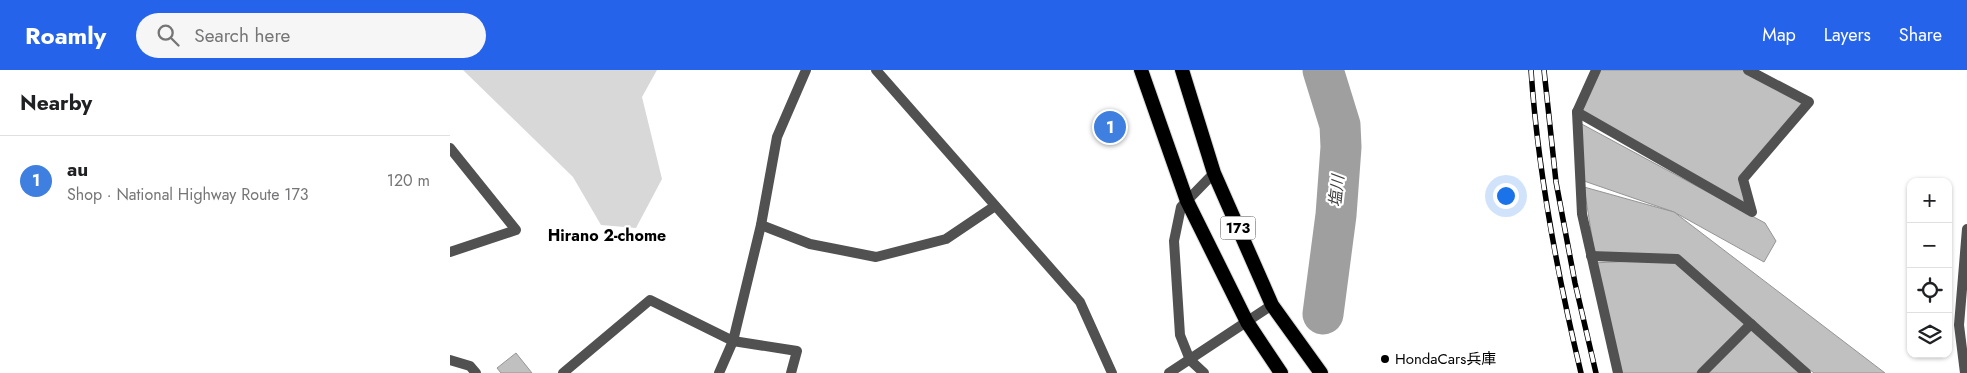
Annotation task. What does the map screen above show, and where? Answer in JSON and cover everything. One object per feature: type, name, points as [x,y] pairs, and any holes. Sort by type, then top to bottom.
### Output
[{"type":"highway","name":"173","points":[[1141,70],[1187,201],[1247,322],[1281,373]]},
{"type":"highway","name":"173","points":[[1182,70],[1214,173],[1272,305],[1321,373]]},
{"type":"street","points":[[719,373],[733,341],[760,225],[777,137],[806,70]]},
{"type":"street","points":[[876,70],[1080,302],[1112,373]]},
{"type":"street","points":[[1596,70],[1577,112],[1582,214],[1618,373]]},
{"type":"street","points":[[1577,112],[1752,212],[1743,179],[1809,102],[1748,70]]},
{"type":"street","points":[[450,148],[516,230],[450,252]]},
{"type":"street","points":[[1204,373],[1190,360],[1180,336],[1174,241],[1181,207],[1214,173]]},
{"type":"street","points":[[760,225],[810,244],[876,256],[946,238],[994,206]]},
{"type":"street","points":[[1965,373],[1959,325],[1967,228]]},
{"type":"street","points":[[1591,256],[1677,259],[1806,373]]},
{"type":"street","points":[[563,373],[650,300],[733,341],[797,351],[791,373]]},
{"type":"street","points":[[1169,373],[1272,305]]},
{"type":"street","points":[[1702,373],[1751,324]]},
{"type":"street","points":[[450,360],[470,366],[476,373]]},
{"type":"shaded area","points":[[463,70],[657,70],[642,97],[662,179],[636,228],[601,225],[573,177]]},
{"type":"building","points":[[1596,70],[1748,70],[1809,102],[1743,179],[1744,208],[1577,112]]},
{"type":"building","points":[[1578,122],[1765,223],[1776,241],[1764,262],[1674,212],[1584,181]]},
{"type":"building","points":[[1584,187],[1674,212],[1885,373],[1814,373],[1747,321],[1677,259],[1595,256]]},
{"type":"building","points":[[1677,259],[1747,321],[1696,373],[1618,373],[1592,263]]},
{"type":"building","points":[[1751,324],[1806,373],[1706,373]]},
{"type":"building","points":[[516,353],[532,373],[501,373],[497,368]]},
{"type":"waterway","name":"塩川","points":[[1323,70],[1340,125],[1341,147],[1336,215],[1323,314]]},
{"type":"railway","points":[[1531,70],[1538,147],[1550,223],[1581,373]]},
{"type":"railway","points":[[1544,70],[1556,182],[1575,283],[1596,373]]},
{"type":"place","name":"au","points":[[1110,127]]},
{"type":"place","name":"HondaCars兵庫","points":[[1385,359]]},
{"type":"district","name":"Hirano 2-chome","points":[[607,235]]}]
